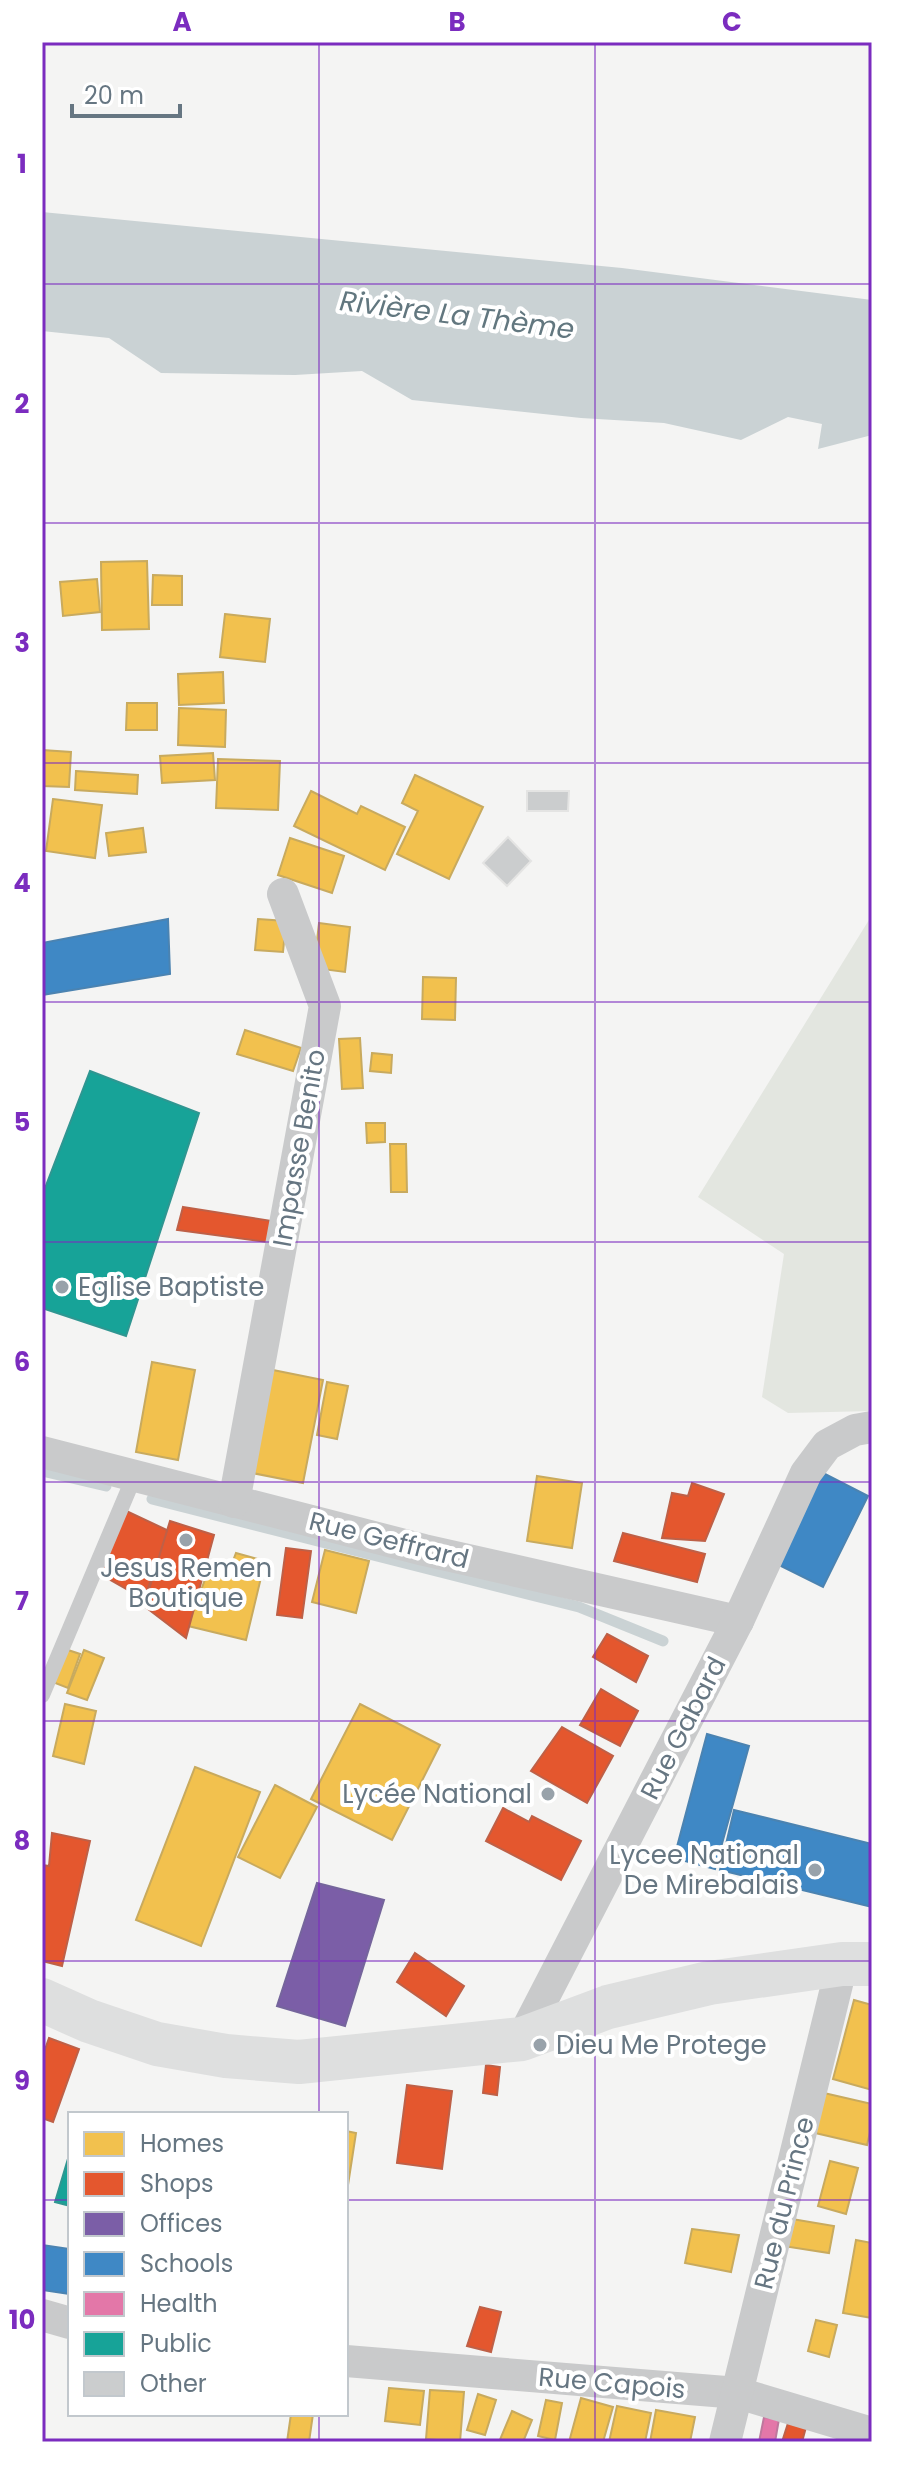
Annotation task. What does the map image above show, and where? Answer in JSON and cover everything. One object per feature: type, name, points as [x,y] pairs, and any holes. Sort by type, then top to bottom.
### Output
[{"type":"main road","points":[[42,2000],[89,2021],[157,2044],[226,2056],[299,2062],[522,2039],[608,2007],[694,1986],[857,1964]]},
{"type":"street","name":"Impasse Benito","points":[[234,1502],[325,1006],[283,894]]},
{"type":"street","name":"Rue Gabard","points":[[522,2039],[738,1621],[806,1473],[827,1445],[864,1428]]},
{"type":"street","name":"Rue Geffrard","points":[[42,1452],[424,1550],[738,1621]]},
{"type":"street","name":"Rue du Prince","points":[[725,2442],[857,1964]]},
{"type":"street","points":[[42,2315],[68,2322]]},
{"type":"street","name":"Rue Capois","points":[[348,2361],[738,2393],[872,2433]]},
{"type":"lane","points":[[42,1695],[134,1477]]},
{"type":"shaded area","points":[[872,915],[872,1411],[788,1413],[762,1397],[784,1254],[698,1197]]},
{"type":"water","name":"Rivière La Thème","points":[[42,212],[622,268],[872,300],[872,435],[818,449],[822,424],[788,417],[741,440],[664,423],[581,418],[412,400],[362,371],[295,375],[161,373],[109,338],[42,331]]},
{"type":"building: Homes","points":[[147,561],[149,629],[102,630],[101,562]]},
{"type":"building: Homes","points":[[153,575],[182,576],[182,605],[152,605]]},
{"type":"building: Homes","points":[[97,579],[100,612],[63,616],[60,582]]},
{"type":"building: Homes","points":[[225,614],[270,619],[265,662],[220,657]]},
{"type":"building: Homes","points":[[223,672],[224,703],[179,705],[178,674]]},
{"type":"building: Homes","points":[[127,703],[157,703],[157,730],[126,730]]},
{"type":"building: Homes","points":[[179,708],[226,710],[225,747],[178,745]]},
{"type":"building: Homes","points":[[42,750],[71,752],[69,787],[42,786]]},
{"type":"building: Homes","points":[[213,753],[215,780],[162,783],[160,756]]},
{"type":"building: Homes","points":[[218,759],[280,761],[278,810],[216,808]]},
{"type":"building: Homes","points":[[76,771],[138,775],[137,794],[75,790]]},
{"type":"building: Homes","points":[[415,775],[483,807],[449,879],[397,854],[418,811],[402,803]]},
{"type":"building: Homes","points":[[311,791],[357,814],[361,806],[405,827],[385,870],[294,826]]},
{"type":"building: Homes","points":[[53,799],[102,805],[95,858],[46,851]]},
{"type":"building: Homes","points":[[143,828],[146,852],[109,856],[106,833]]},
{"type":"building: Homes","points":[[290,838],[344,856],[332,893],[278,875]]},
{"type":"building: Homes","points":[[258,919],[286,921],[283,952],[255,950]]},
{"type":"building: Homes","points":[[319,923],[350,927],[345,972],[314,968]]},
{"type":"building: Homes","points":[[423,977],[456,978],[455,1020],[422,1019]]},
{"type":"building: Homes","points":[[245,1030],[301,1048],[293,1071],[237,1054]]},
{"type":"building: Homes","points":[[360,1038],[363,1088],[342,1089],[339,1039]]},
{"type":"building: Homes","points":[[372,1053],[392,1055],[391,1073],[370,1071]]},
{"type":"building: Homes","points":[[366,1123],[385,1123],[385,1142],[367,1143]]},
{"type":"building: Homes","points":[[390,1144],[406,1144],[407,1192],[391,1192]]},
{"type":"building: Homes","points":[[152,1362],[195,1370],[178,1460],[136,1452]]},
{"type":"building: Homes","points":[[273,1370],[323,1380],[303,1483],[252,1473]]},
{"type":"building: Homes","points":[[327,1382],[348,1386],[337,1439],[317,1435]]},
{"type":"building: Homes","points":[[537,1476],[582,1483],[572,1548],[527,1541]]},
{"type":"building: Homes","points":[[325,1550],[369,1561],[356,1613],[312,1602]]},
{"type":"building: Homes","points":[[236,1553],[265,1561],[246,1640],[188,1626],[207,1574],[226,1579]]},
{"type":"building: Homes","points":[[62,1648],[80,1654],[68,1688],[50,1681]]},
{"type":"building: Homes","points":[[84,1650],[104,1658],[87,1700],[67,1693]]},
{"type":"building: Homes","points":[[65,1704],[96,1711],[84,1764],[53,1756]]},
{"type":"building: Homes","points":[[360,1704],[440,1745],[392,1840],[311,1799]]},
{"type":"building: Homes","points":[[195,1767],[260,1792],[201,1946],[136,1920]]},
{"type":"building: Homes","points":[[275,1785],[317,1807],[280,1878],[238,1857]]},
{"type":"building: Homes","points":[[854,2000],[872,2005],[872,2090],[833,2079]]},
{"type":"building: Homes","points":[[824,2093],[872,2104],[872,2124],[867,2145],[815,2133]]},
{"type":"building: Homes","points":[[348,2131],[356,2133],[348,2185]]},
{"type":"building: Homes","points":[[830,2161],[858,2168],[846,2214],[818,2206]]},
{"type":"building: Homes","points":[[786,2218],[834,2226],[829,2253],[783,2246]]},
{"type":"building: Homes","points":[[692,2229],[739,2235],[731,2272],[685,2263]]},
{"type":"building: Homes","points":[[856,2240],[872,2243],[872,2318],[843,2313]]},
{"type":"building: Homes","points":[[816,2320],[837,2325],[829,2357],[808,2351]]},
{"type":"building: Homes","points":[[389,2388],[424,2391],[420,2425],[385,2421]]},
{"type":"building: Homes","points":[[430,2390],[464,2392],[460,2442],[426,2439]]},
{"type":"building: Homes","points":[[478,2394],[496,2400],[485,2435],[467,2430]]},
{"type":"building: Homes","points":[[581,2398],[613,2407],[603,2442],[569,2442]]},
{"type":"building: Homes","points":[[546,2400],[562,2403],[555,2440],[538,2436]]},
{"type":"building: Homes","points":[[617,2406],[651,2413],[645,2442],[609,2442]]},
{"type":"building: Homes","points":[[656,2410],[695,2417],[690,2442],[650,2442]]},
{"type":"building: Homes","points":[[512,2411],[532,2420],[523,2442],[499,2442]]},
{"type":"building: Homes","points":[[291,2416],[313,2416],[309,2442],[287,2442]]},
{"type":"building: Shops","points":[[183,1207],[278,1222],[275,1243],[177,1230]]},
{"type":"building: Shops","points":[[692,1483],[724,1494],[705,1541],[662,1538],[672,1493],[688,1496]]},
{"type":"building: Shops","points":[[122,1509],[169,1531],[144,1599],[93,1570]]},
{"type":"building: Shops","points":[[170,1521],[214,1535],[186,1638],[144,1606]]},
{"type":"building: Shops","points":[[623,1533],[705,1554],[697,1582],[614,1561]]},
{"type":"building: Shops","points":[[286,1548],[311,1551],[302,1618],[277,1615]]},
{"type":"building: Shops","points":[[607,1634],[648,1656],[636,1682],[593,1657]]},
{"type":"building: Shops","points":[[601,1689],[638,1711],[620,1746],[580,1725]]},
{"type":"building: Shops","points":[[562,1727],[613,1756],[587,1803],[531,1771]]},
{"type":"building: Shops","points":[[503,1808],[529,1822],[532,1816],[581,1841],[561,1880],[486,1841]]},
{"type":"building: Shops","points":[[52,1833],[90,1841],[62,1966],[42,1961],[42,1865],[49,1866]]},
{"type":"building: Shops","points":[[415,1953],[464,1986],[446,2016],[397,1982]]},
{"type":"building: Shops","points":[[49,2038],[79,2049],[53,2122],[42,2118],[42,2058]]},
{"type":"building: Shops","points":[[486,2065],[500,2067],[497,2095],[483,2093]]},
{"type":"building: Shops","points":[[407,2085],[452,2091],[442,2169],[397,2163]]},
{"type":"building: Shops","points":[[480,2307],[501,2312],[491,2352],[467,2346]]},
{"type":"building: Shops","points":[[789,2420],[806,2427],[802,2442],[782,2442]]},
{"type":"building: Offices","points":[[317,1883],[384,1900],[345,2026],[277,2006]]},
{"type":"building: Schools","points":[[168,919],[170,974],[42,995],[42,943]]},
{"type":"building: Schools","points":[[823,1473],[868,1496],[823,1587],[777,1564]]},
{"type":"building: Schools","points":[[707,1734],[749,1746],[715,1869],[674,1858]]},
{"type":"building: Schools","points":[[734,1810],[872,1844],[872,1907],[720,1870]]},
{"type":"building: Schools","points":[[42,2245],[68,2249],[68,2294],[42,2290]]},
{"type":"building: Health","points":[[764,2417],[779,2419],[775,2442],[759,2442]]},
{"type":"building: Public","points":[[90,1071],[199,1113],[126,1336],[42,1308],[42,1196]]},
{"type":"building: Public","points":[[68,2159],[68,2205],[55,2202]]},
{"type":"building: Other","points":[[527,791],[569,791],[568,811],[527,811]]},
{"type":"building: Other","points":[[508,837],[531,861],[507,886],[483,863]]},
{"type":"waterway","points":[[42,1471],[106,1486]]},
{"type":"waterway","points":[[152,1499],[579,1607],[663,1641]]},
{"type":"place","name":"Eglise Baptiste","points":[[62,1287]]},
{"type":"place","name":"Jesus Remen Boutique","points":[[186,1540]]},
{"type":"place","name":"Lycée National","points":[[548,1794]]},
{"type":"place","name":"Lycee National De Mirebalais","points":[[815,1870]]},
{"type":"place","name":"Dieu Me Protege","points":[[540,2045]]}]
